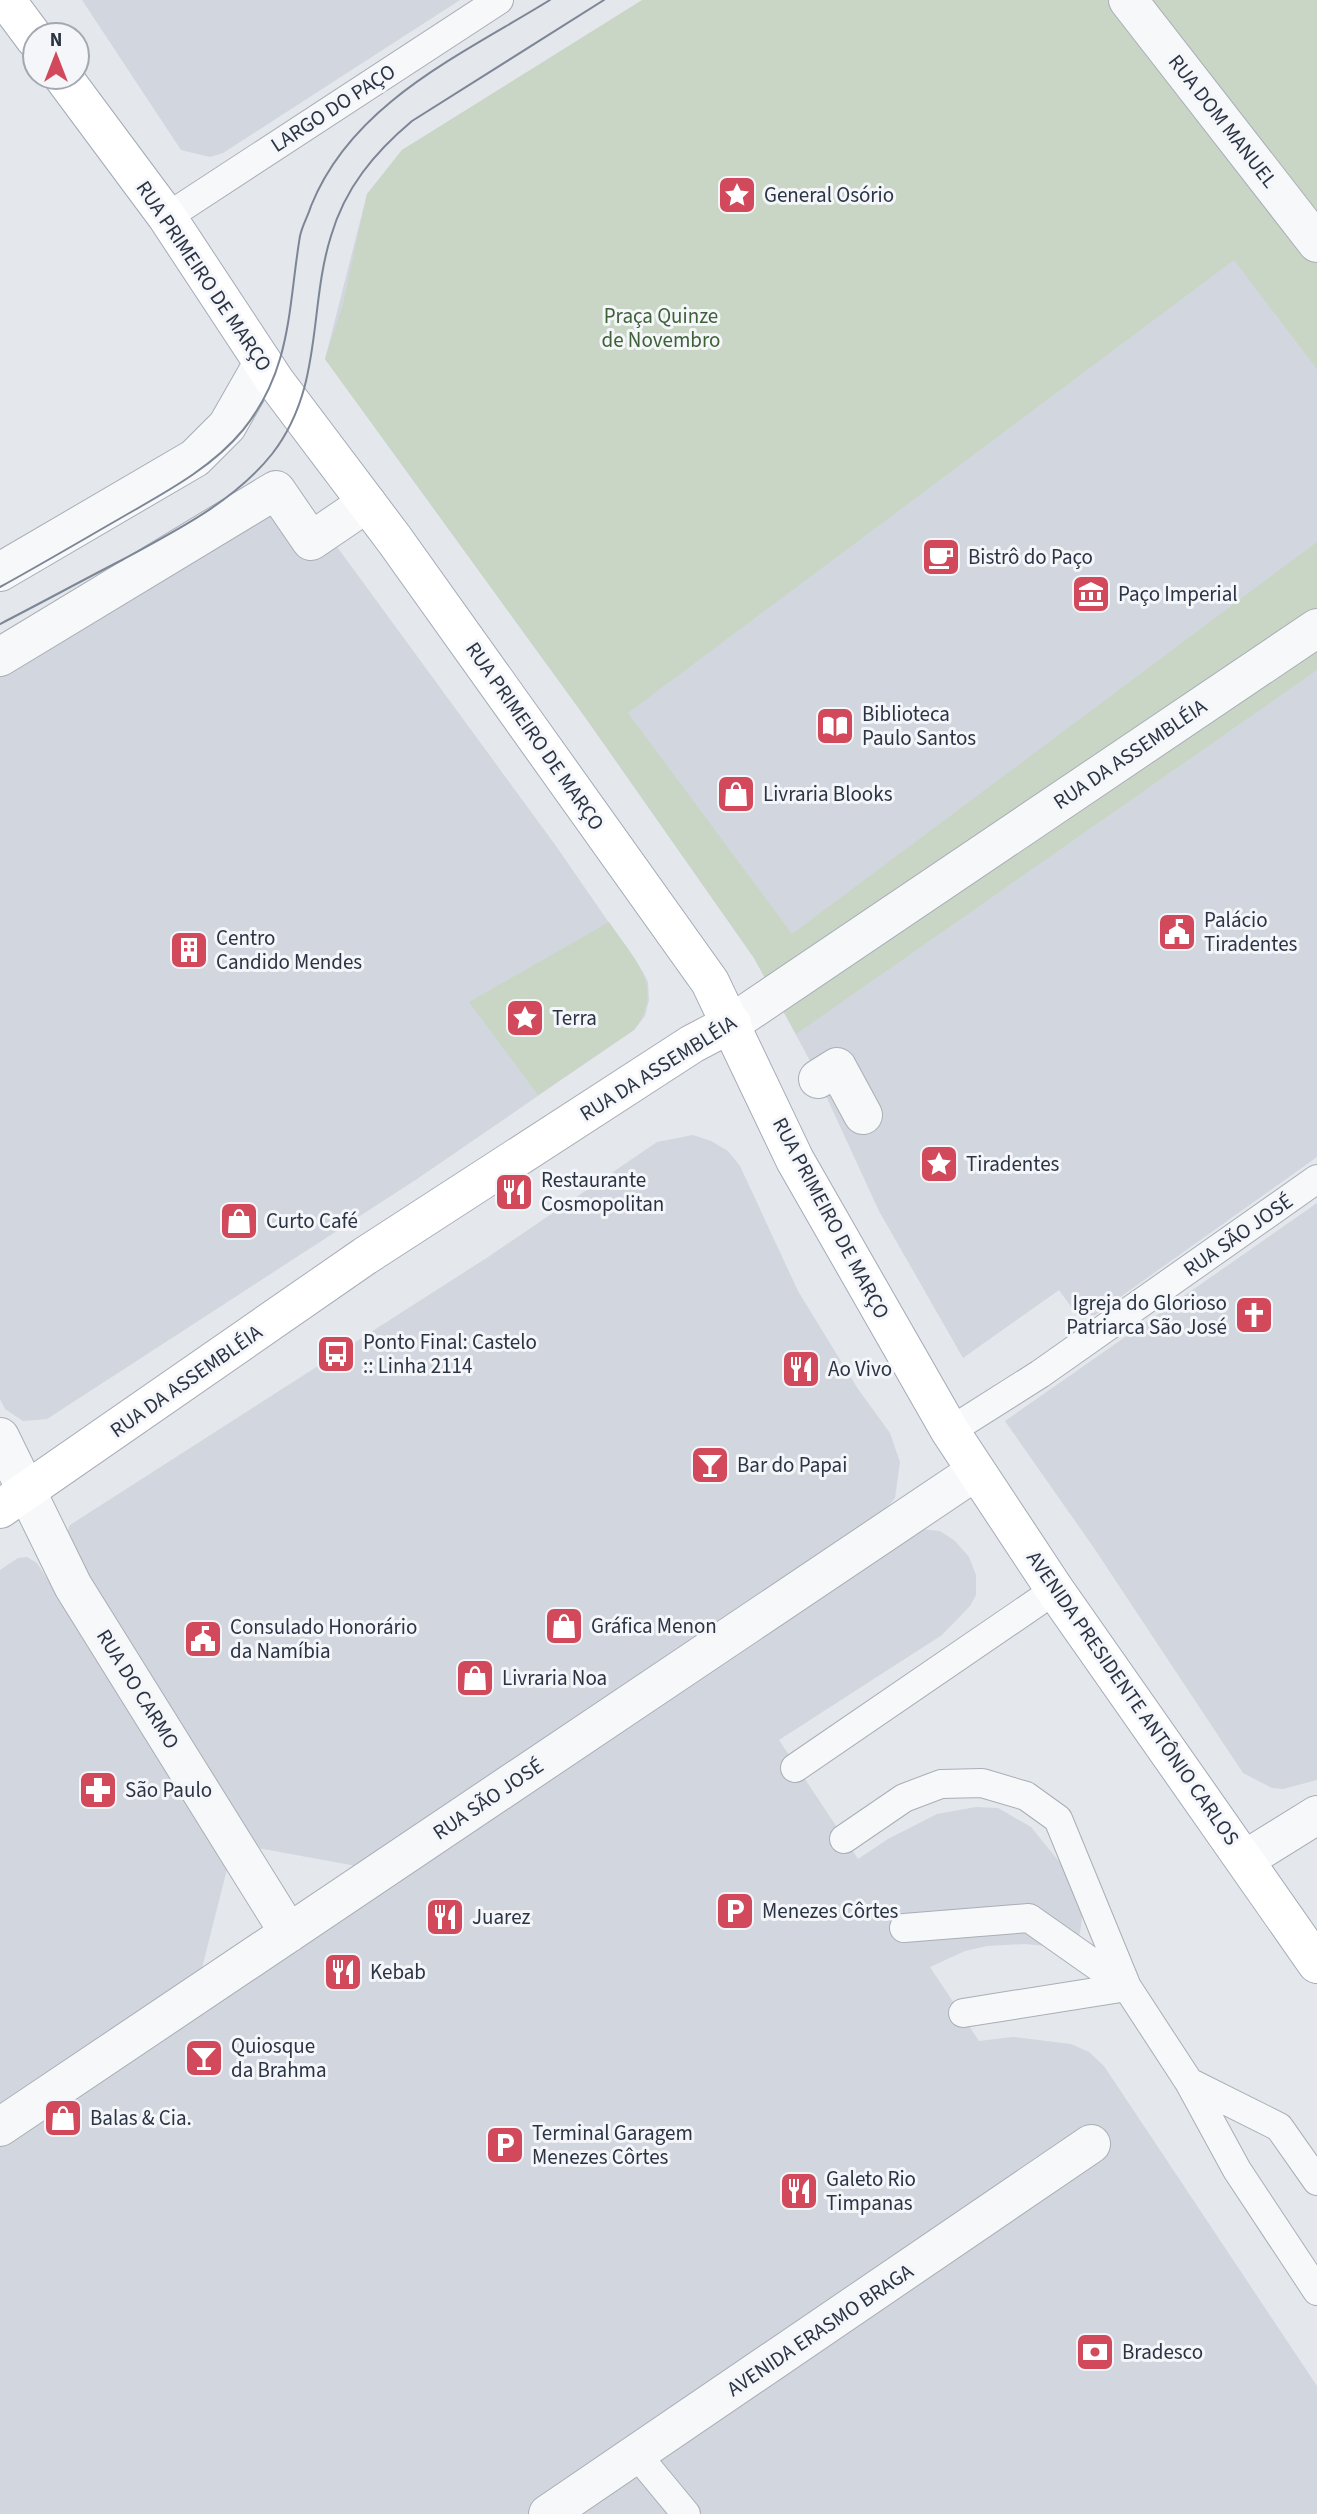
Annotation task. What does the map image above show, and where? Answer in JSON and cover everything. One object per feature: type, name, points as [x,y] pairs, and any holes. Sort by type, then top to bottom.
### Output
[{"type":"main road","points":[[6,0],[22,21]]},
{"type":"main road","name":"RUA PRIMEIRO DE MARÇO","points":[[73,91],[167,217],[263,363],[368,503],[710,982],[796,1160],[950,1431]]},
{"type":"main road","name":"RUA DA ASSEMBLÉIA","points":[[13,1501],[365,1256],[692,1044],[732,1023]]},
{"type":"main road","name":"AVENIDA PRESIDENTE ANTÔNIO CARLOS","points":[[950,1431],[1055,1590],[1317,1964]]},
{"type":"street","name":"RUA DOM MANUEL","points":[[1128,0],[1317,243]]},
{"type":"street","points":[[0,572],[195,458],[227,426],[263,363]]},
{"type":"street","points":[[0,657],[276,490],[311,541],[368,503]]},
{"type":"street","name":"RUA DA ASSEMBLÉIA","points":[[732,1023],[1317,628]]},
{"type":"street","points":[[818,1079],[837,1067],[863,1115]]},
{"type":"street","name":"RUA DO CARMO","points":[[0,1437],[13,1501],[73,1586],[289,1933]]},
{"type":"street","name":"RUA SÃO JOSÉ","points":[[0,2127],[976,1471]]},
{"type":"street","points":[[1246,1859],[1317,1815]]},
{"type":"street","name":"AVENIDA ERASMO BRAGA","points":[[548,2514],[638,2456],[1091,2144]]},
{"type":"lane","name":"LARGO DO PAÇO","points":[[167,217],[499,0]]},
{"type":"lane","name":"RUA SÃO JOSÉ","points":[[950,1431],[1040,1374],[1317,1179]]},
{"type":"lane","points":[[795,1768],[1055,1590]]},
{"type":"lane","points":[[844,1839],[904,1798],[941,1784],[982,1783],[1026,1796],[1058,1819],[1128,1987],[1189,2081],[1237,2170],[1317,2291]]},
{"type":"lane","points":[[904,1928],[1029,1918],[1128,1987]]},
{"type":"lane","points":[[963,2013],[1128,1987]]},
{"type":"lane","points":[[1189,2081],[1279,2127],[1317,2181]]},
{"type":"lane","points":[[638,2456],[686,2514]]},
{"type":"shaded area","points":[[82,0],[460,0],[223,153],[210,157],[181,150]]},
{"type":"shaded area","points":[[645,0],[1317,0],[1317,1157],[1095,1315],[1077,1315],[1059,1290],[963,1358],[879,1211],[808,1057],[754,958],[585,717],[325,359],[367,194],[402,150]]},
{"type":"shaded area","points":[[276,509],[313,514],[556,846],[643,972],[648,982],[649,1000],[645,1016],[634,1030],[417,1179],[47,1419],[23,1421],[5,1409],[0,1399],[0,674]]},
{"type":"shaded area","points":[[693,1135],[728,1151],[740,1166],[798,1291],[858,1389],[890,1433],[900,1462],[895,1498],[883,1512],[356,1866],[258,1848],[71,1556],[66,1537],[70,1525],[488,1257],[657,1142]]},
{"type":"shaded area","points":[[1317,1203],[1317,1780],[1283,1789],[1272,1788],[1243,1773],[1094,1548],[1005,1421]]},
{"type":"shaded area","points":[[919,1529],[940,1531],[955,1541],[969,1557],[976,1575],[976,1595],[970,1606],[942,1635],[779,1740],[858,1859],[888,1839],[937,1814],[976,1807],[998,1808],[1031,1827],[1075,1881],[1083,1904],[1081,1927],[1079,1936],[1067,1948],[1025,1944],[987,1946],[965,1951],[930,1967],[979,2041],[1013,2037],[1071,2044],[1089,2052],[1104,2066],[1317,2386],[1317,2514],[0,2514],[0,2145]]},
{"type":"shaded area","points":[[27,1557],[37,1563],[228,1865],[201,1972],[0,2104],[0,1570],[18,1558]]},
{"type":"green space","name":"Praça Quinze de Novembro","points":[[642,0],[1317,0],[1317,369],[1234,260],[628,713],[792,934],[1317,542],[1317,670],[796,1034],[754,958],[585,717],[325,359],[343,304],[367,194],[402,150]]},
{"type":"green space","points":[[609,922],[643,974],[647,1000],[643,1015],[634,1030],[538,1095],[469,1002]]},
{"type":"tram line","points":[[0,587],[169,490],[201,469],[230,444],[259,407],[271,384],[290,313],[301,232],[329,170],[353,138],[381,110],[412,85],[550,0]]},
{"type":"tram line","points":[[0,624],[183,526],[222,501],[257,471],[289,428],[300,402],[331,236],[344,202],[362,172],[412,121],[604,0]]},
{"type":"place","name":"General Osório","points":[[737,195]]},
{"type":"place","name":"Bistrô do Paço","points":[[941,557]]},
{"type":"place","name":"Paço Imperial","points":[[1091,594]]},
{"type":"place","name":"Biblioteca Paulo Santos","points":[[835,726]]},
{"type":"place","name":"Livraria Blooks","points":[[736,794]]},
{"type":"place","name":"Palácio Tiradentes","points":[[1177,932]]},
{"type":"place","name":"Centro Candido Mendes","points":[[189,950]]},
{"type":"place","name":"Terra","points":[[525,1018]]},
{"type":"place","name":"Tiradentes","points":[[939,1164]]},
{"type":"place","name":"Restaurante Cosmopolitan","points":[[514,1192]]},
{"type":"place","name":"Curto Café","points":[[239,1221]]},
{"type":"place","name":"Igreja do Glorioso Patriarca São José","points":[[1254,1315]]},
{"type":"place","name":"Ponto Final: Castelo :: Linha 2114","points":[[336,1354]]},
{"type":"place","name":"Ao Vivo","points":[[801,1369]]},
{"type":"place","name":"Bar do Papai","points":[[710,1465]]},
{"type":"place","name":"Gráfica Menon","points":[[564,1626]]},
{"type":"place","name":"Consulado Honorário da Namíbia","points":[[203,1639]]},
{"type":"place","name":"Livraria Noa","points":[[475,1678]]},
{"type":"place","name":"São Paulo","points":[[98,1790]]},
{"type":"place","name":"Menezes Côrtes","points":[[735,1911]]},
{"type":"place","name":"Juarez","points":[[445,1917]]},
{"type":"place","name":"Kebab","points":[[343,1972]]},
{"type":"place","name":"Quiosque da Brahma","points":[[204,2058]]},
{"type":"place","name":"Balas & Cia.","points":[[63,2118]]},
{"type":"place","name":"Terminal Garagem Menezes Côrtes","points":[[505,2145]]},
{"type":"place","name":"Galeto Rio Timpanas","points":[[799,2191]]},
{"type":"place","name":"Bradesco","points":[[1095,2352]]}]
